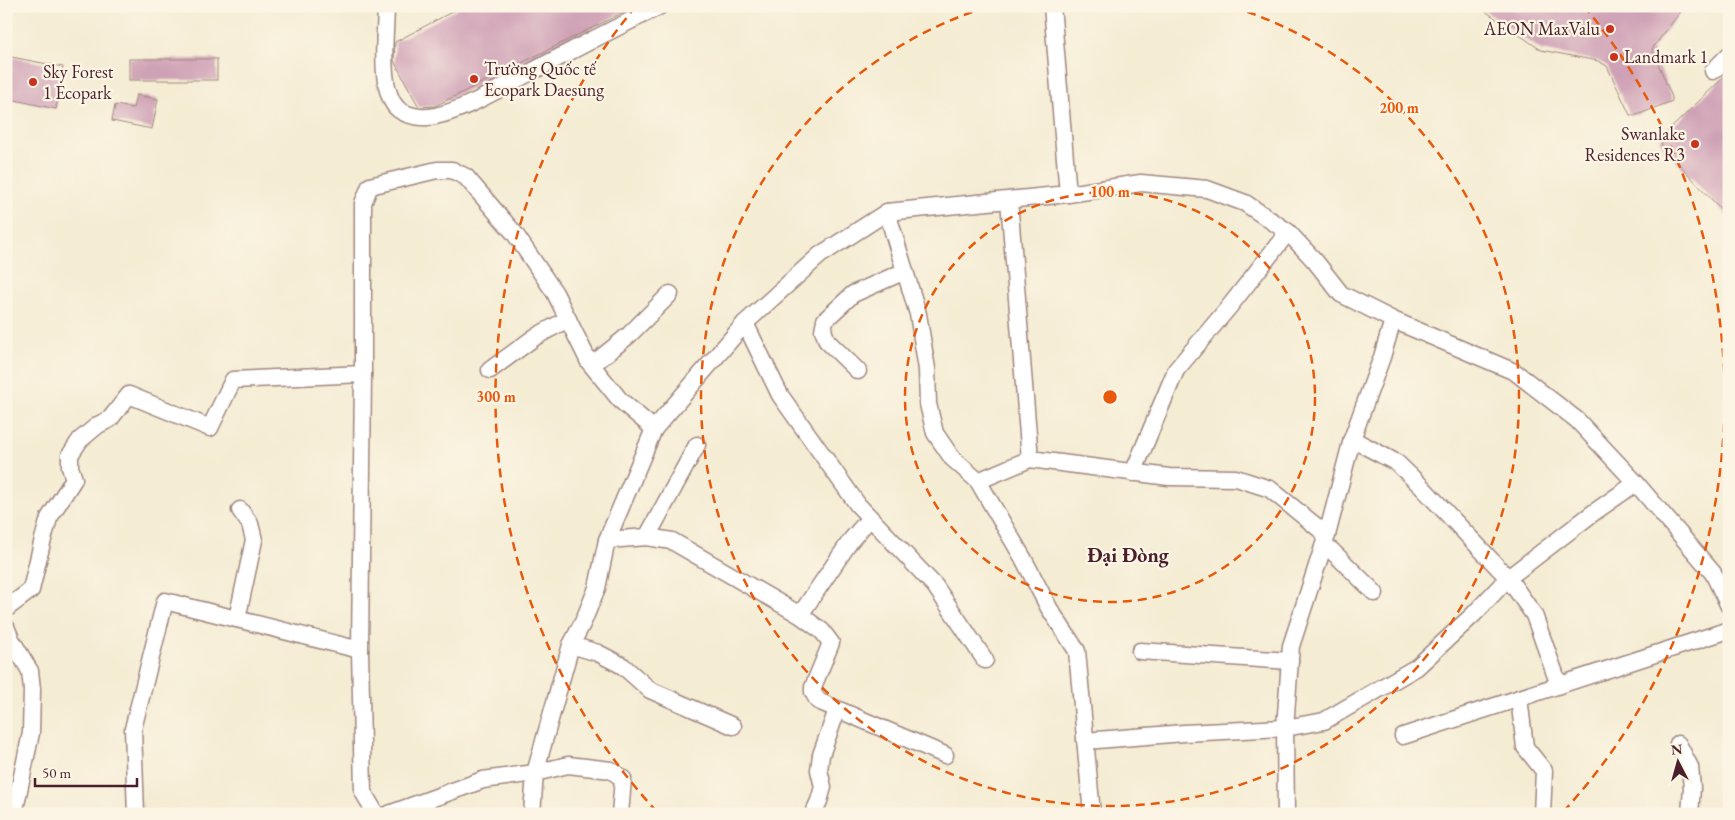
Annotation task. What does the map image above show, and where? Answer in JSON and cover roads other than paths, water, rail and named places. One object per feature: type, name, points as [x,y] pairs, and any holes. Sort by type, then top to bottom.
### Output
[{"type":"street","points":[[386,6],[384,59],[385,77],[390,97],[396,108],[423,118],[436,116],[477,101],[660,6]]},
{"type":"street","points":[[1052,6],[1068,194]]},
{"type":"street","points":[[1713,70],[1729,55]]},
{"type":"street","points":[[376,814],[363,792],[360,650],[363,203],[370,186],[438,170],[452,170],[466,177],[516,234],[555,292],[592,365],[620,400],[654,429]]},
{"type":"street","points":[[532,814],[535,773],[571,645],[597,588],[607,540],[654,429],[745,323],[820,255],[887,212],[1068,194],[1141,183],[1207,189],[1245,203],[1288,232],[1315,261],[1341,294],[1393,320],[1515,372],[1577,420],[1636,482],[1713,573],[1729,606]]},
{"type":"street","points":[[1008,200],[1030,459]]},
{"type":"street","points":[[887,212],[918,314],[927,369],[928,404],[935,433],[952,458],[978,481],[1023,558],[1049,608],[1077,651],[1092,814]]},
{"type":"street","points":[[1133,472],[1176,370],[1288,232]]},
{"type":"street","points":[[858,371],[827,341],[822,330],[825,320],[853,294],[905,271]]},
{"type":"street","points":[[592,365],[618,345],[670,294]]},
{"type":"street","points":[[490,370],[535,337],[568,319]]},
{"type":"street","points":[[1286,814],[1285,728],[1291,646],[1325,541],[1352,439],[1393,320]]},
{"type":"street","points":[[745,323],[780,396],[858,505],[935,586],[985,660]]},
{"type":"street","points":[[6,609],[31,590],[49,518],[74,479],[70,467],[70,455],[80,440],[98,425],[110,419],[129,395],[210,428],[233,380],[363,374]]},
{"type":"street","points":[[1352,439],[1397,463],[1508,578],[1534,615],[1558,685]]},
{"type":"street","points":[[647,538],[697,445]]},
{"type":"street","points":[[978,481],[1030,459],[1169,477],[1236,478],[1270,489],[1325,541],[1331,550],[1375,593]]},
{"type":"street","points":[[1085,741],[1184,733],[1285,728],[1324,721],[1417,667],[1474,614],[1508,578],[1636,482]]},
{"type":"street","points":[[237,619],[254,540],[250,524],[240,510]]},
{"type":"street","points":[[800,615],[851,540],[870,518]]},
{"type":"street","points":[[607,540],[647,538],[672,541],[800,615],[822,631],[830,640],[829,651],[813,687],[813,692],[818,701],[945,755]]},
{"type":"street","points":[[136,814],[134,729],[165,601],[360,650]]},
{"type":"street","points":[[6,627],[11,640],[30,671],[32,689],[31,733],[14,814]]},
{"type":"street","points":[[1403,736],[1729,630]]},
{"type":"street","points":[[571,645],[598,653],[623,666],[650,690],[733,726]]},
{"type":"street","points":[[1140,651],[1290,661]]},
{"type":"street","points":[[1519,698],[1525,748],[1544,771],[1542,814]]},
{"type":"street","points":[[813,814],[823,787],[819,770],[821,755],[837,710]]},
{"type":"street","points":[[1678,744],[1690,767],[1692,788],[1690,814]]},
{"type":"street","points":[[389,814],[483,780],[535,773],[568,765],[611,770],[623,779],[620,814]]},
{"type":"place","name":"AEON MaxValu","points":[[1610,29]]},
{"type":"place","name":"Landmark 1","points":[[1614,57]]},
{"type":"place","name":"Trường Quốc tế Ecopark Daesung","points":[[474,79]]},
{"type":"place","name":"Sky Forest 1 Ecopark","points":[[33,82]]},
{"type":"place","name":"Swanlake Residences R3","points":[[1695,144]]},
{"type":"district","name":"Đại Đòng","points":[[1128,555]]}]
